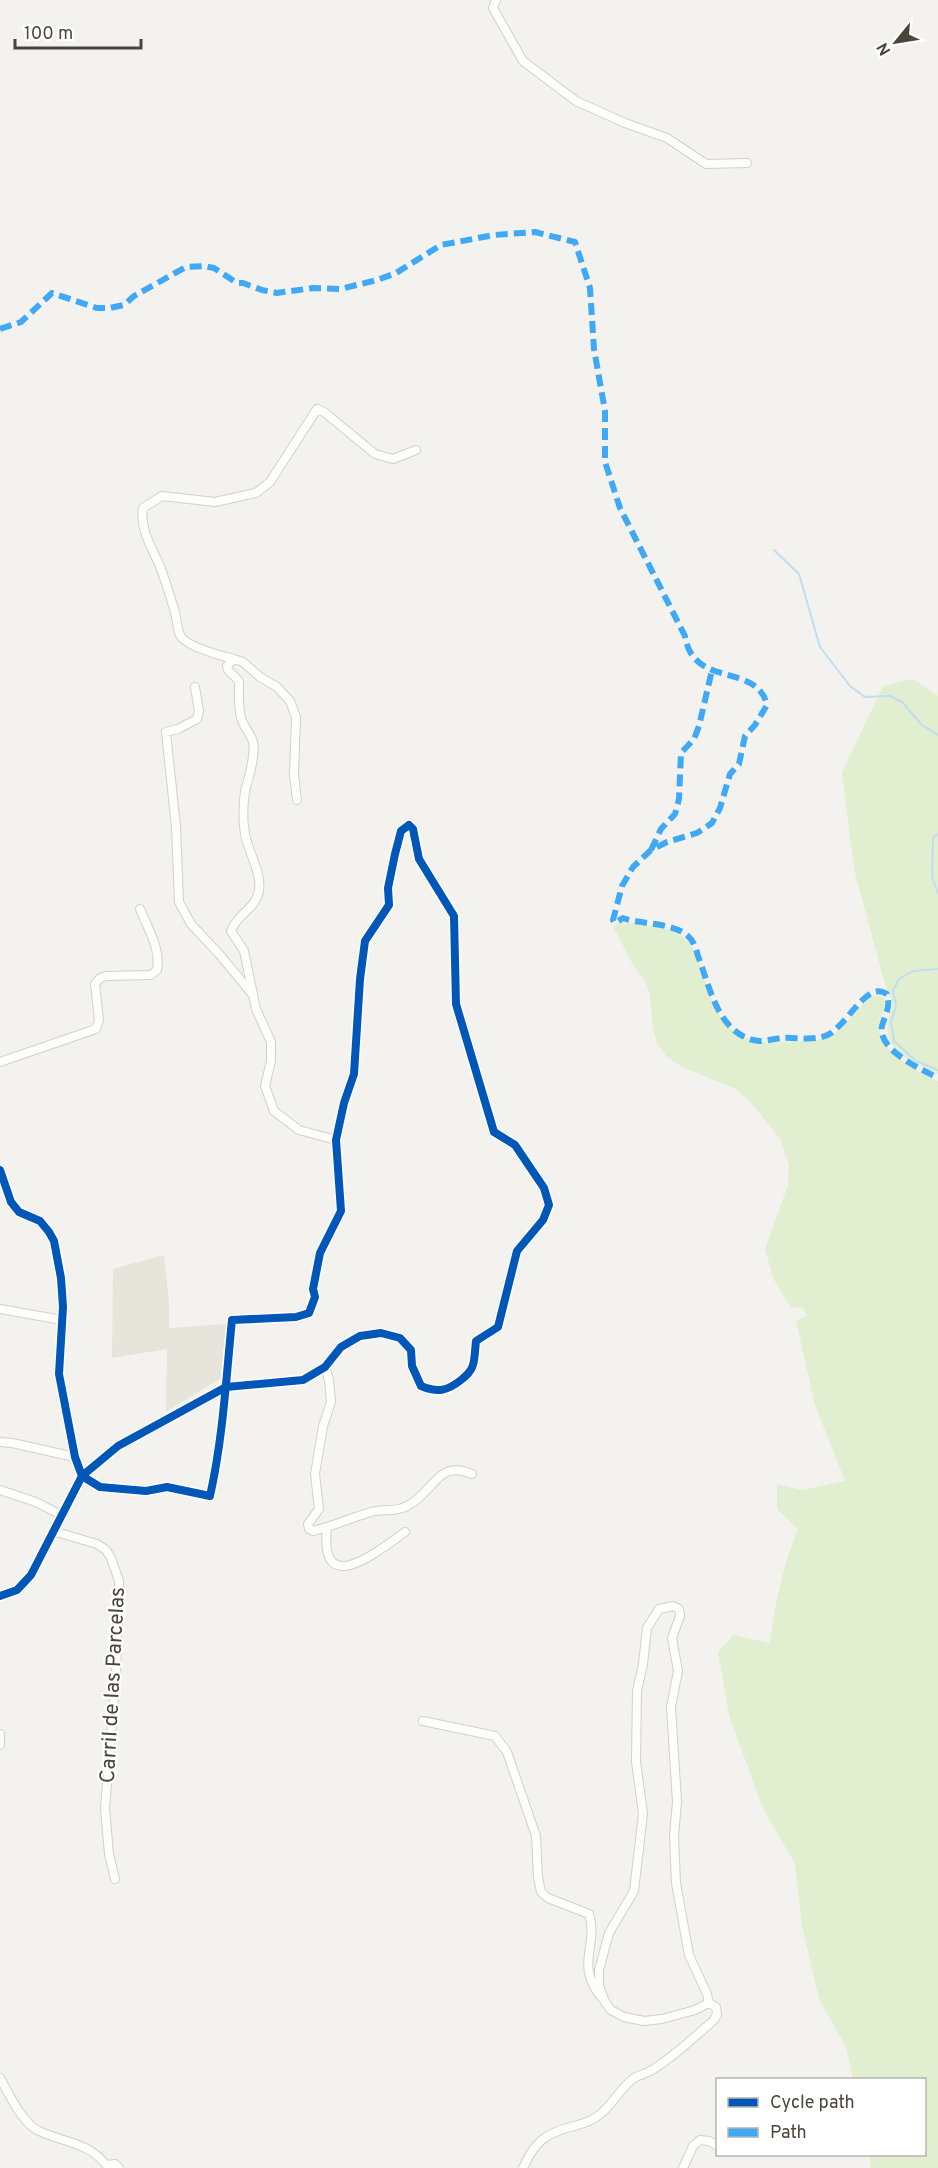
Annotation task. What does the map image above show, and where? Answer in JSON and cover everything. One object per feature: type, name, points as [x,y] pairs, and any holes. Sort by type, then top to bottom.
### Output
[{"type":"street","points":[[496,0],[493,8],[523,61],[576,101],[625,123],[667,138],[706,164],[747,163]]},
{"type":"street","points":[[297,800],[294,775],[296,717],[290,701],[277,687],[260,677],[243,662],[195,645],[180,635],[176,615],[141,517],[143,508],[162,496],[215,502],[256,493],[270,482],[316,409],[324,412],[375,454],[393,459],[416,450]]},
{"type":"street","points":[[234,659],[227,666],[239,681],[241,717],[253,742],[251,769],[245,795],[244,832],[257,870],[259,887],[251,909],[242,913],[234,921],[231,931],[244,951],[256,1009],[271,1042],[271,1060],[265,1086],[274,1111],[299,1130],[336,1140]]},
{"type":"street","points":[[195,687],[199,711],[197,719],[178,729],[166,732],[176,827],[179,902],[190,924],[220,955],[254,996]]},
{"type":"street","points":[[0,1170],[2,1183],[16,1208],[40,1221],[54,1241],[61,1278],[62,1320],[59,1374],[75,1457],[82,1476],[100,1487],[146,1491],[167,1488],[210,1496],[218,1463],[226,1387],[232,1320],[296,1317],[309,1313],[315,1297],[313,1290],[321,1253],[341,1211],[336,1140],[344,1103],[354,1074],[360,979],[365,941],[389,905],[388,888],[395,854],[401,831],[409,825],[413,829],[419,859],[454,916],[456,1004],[495,1132],[515,1144],[544,1188],[549,1205],[543,1220],[517,1251],[498,1327],[476,1341],[473,1366],[469,1373],[451,1388],[444,1391],[432,1391],[421,1386],[412,1366],[411,1350],[400,1338],[381,1333],[360,1336],[341,1347],[325,1368],[303,1380],[226,1387],[118,1446],[82,1476],[31,1575],[17,1590],[0,1596]]},
{"type":"street","points":[[0,1062],[96,1029],[99,1020],[95,984],[100,978],[152,975],[157,970],[159,959],[157,949],[140,909]]},
{"type":"street","points":[[0,1309],[62,1320]]},
{"type":"street","points":[[325,1368],[329,1380],[331,1402],[323,1426],[315,1474],[319,1509],[308,1524],[309,1529],[313,1531],[327,1528],[372,1511],[406,1508],[422,1496],[445,1472],[454,1469],[472,1474]]},
{"type":"street","points":[[0,1442],[75,1457]]},
{"type":"street","points":[[0,1490],[36,1502],[61,1515]]},
{"type":"street","points":[[327,1528],[325,1546],[330,1557],[337,1565],[345,1567],[360,1563],[405,1532]]},
{"type":"street","name":"Carril de las Parcelas","points":[[53,1531],[97,1544],[106,1550],[119,1581],[116,1675],[105,1808],[109,1854],[115,1879]]},
{"type":"street","points":[[523,2168],[529,2154],[542,2138],[556,2130],[581,2124],[599,2115],[635,2078],[654,2069],[713,2021],[717,2015],[716,2007],[709,2003],[689,1955],[676,1883],[674,1836],[676,1802],[671,1718],[678,1671],[672,1638],[680,1616],[679,1609],[673,1606],[659,1609],[647,1628],[637,1691],[636,1761],[643,1814],[634,1891],[609,1933],[599,1970],[599,1986],[604,2002]]},
{"type":"street","points":[[423,1721],[495,1736],[507,1752],[536,1836],[541,1892],[548,1898],[589,1914],[592,1924],[588,1965],[593,1987],[611,2010],[624,2017],[644,2021],[662,2019],[695,2010],[709,2003]]},
{"type":"street","points":[[0,1734],[0,1745]]},
{"type":"street","points":[[0,2078],[16,2108],[37,2130],[83,2145],[108,2167],[116,2164],[119,2168]]},
{"type":"street","points":[[682,2168],[693,2146],[700,2140],[709,2141],[716,2145]]},
{"type":"shaded area","points":[[164,1255],[169,1301],[169,1328],[226,1324],[221,1378],[166,1412],[167,1349],[112,1358],[113,1269]]},
{"type":"green space","points":[[913,679],[938,696],[938,1074],[903,1056],[890,1041],[888,1031],[893,1003],[886,988],[854,869],[842,773],[883,686]]},
{"type":"green space","points":[[622,922],[663,928],[686,940],[697,957],[713,1003],[724,1022],[733,1030],[755,1041],[774,1043],[813,1040],[830,1036],[874,995],[884,997],[879,1029],[886,1046],[902,1061],[938,1081],[938,2168],[871,2168],[869,2156],[926,2156],[926,2078],[853,2078],[846,2047],[819,1999],[802,1926],[795,1864],[762,1806],[729,1715],[718,1652],[733,1635],[770,1643],[780,1585],[798,1529],[777,1509],[777,1484],[802,1490],[845,1481],[815,1405],[796,1321],[807,1316],[802,1307],[791,1308],[773,1278],[765,1249],[788,1185],[789,1165],[781,1140],[753,1105],[736,1089],[682,1067],[667,1057],[658,1045],[653,1029],[650,994],[646,983],[632,963],[613,926]]},
{"type":"waterway","points":[[774,550],[799,574],[820,647],[850,686],[865,697],[890,696],[902,702],[922,725],[938,735]]},
{"type":"waterway","points":[[938,834],[933,838],[932,877],[938,893]]},
{"type":"waterway","points":[[938,969],[913,971],[899,979],[893,991],[896,1006],[891,1022],[894,1041],[916,1061],[938,1070]]},
{"type":"marked path","points":[[0,329],[21,322],[52,293],[97,308],[110,308],[124,305],[134,296],[186,267],[214,268],[237,283],[277,293],[313,288],[340,289],[396,273],[441,245],[494,235],[535,232],[575,242],[590,288],[594,349],[605,411],[605,462],[620,508],[685,636],[690,652],[700,663],[712,670],[751,684],[761,692],[767,705],[745,736],[739,764],[730,774],[720,808],[712,823],[697,833],[667,842],[651,850],[633,867],[622,886],[613,920],[615,923],[623,918],[666,926],[688,936],[695,945],[712,995],[725,1020],[745,1037],[759,1041],[826,1036],[836,1029],[870,994],[877,991],[885,993],[888,1007],[882,1026],[882,1035],[886,1043],[902,1058],[938,1078]]},
{"type":"marked path","points":[[651,850],[661,829],[675,814],[679,799],[681,753],[694,739],[699,726],[712,670]]},
{"type":"cycle path","points":[[0,1170],[11,1202],[19,1212],[40,1221],[54,1241],[61,1278],[63,1307],[59,1374],[75,1457],[82,1476],[100,1487],[146,1491],[167,1487],[210,1496],[224,1408],[226,1386],[232,1320],[296,1317],[309,1313],[315,1297],[313,1289],[320,1253],[341,1211],[336,1140],[344,1103],[354,1074],[360,979],[365,941],[389,905],[388,888],[395,854],[401,831],[409,825],[413,829],[419,859],[454,916],[456,1004],[494,1132],[515,1145],[544,1188],[549,1205],[543,1220],[517,1251],[498,1327],[476,1341],[470,1372],[456,1384],[447,1389],[437,1390],[421,1386],[412,1366],[411,1350],[400,1338],[381,1333],[360,1336],[341,1347],[325,1367],[303,1380],[226,1387],[118,1446],[82,1476],[31,1575],[17,1590],[0,1596]]}]
